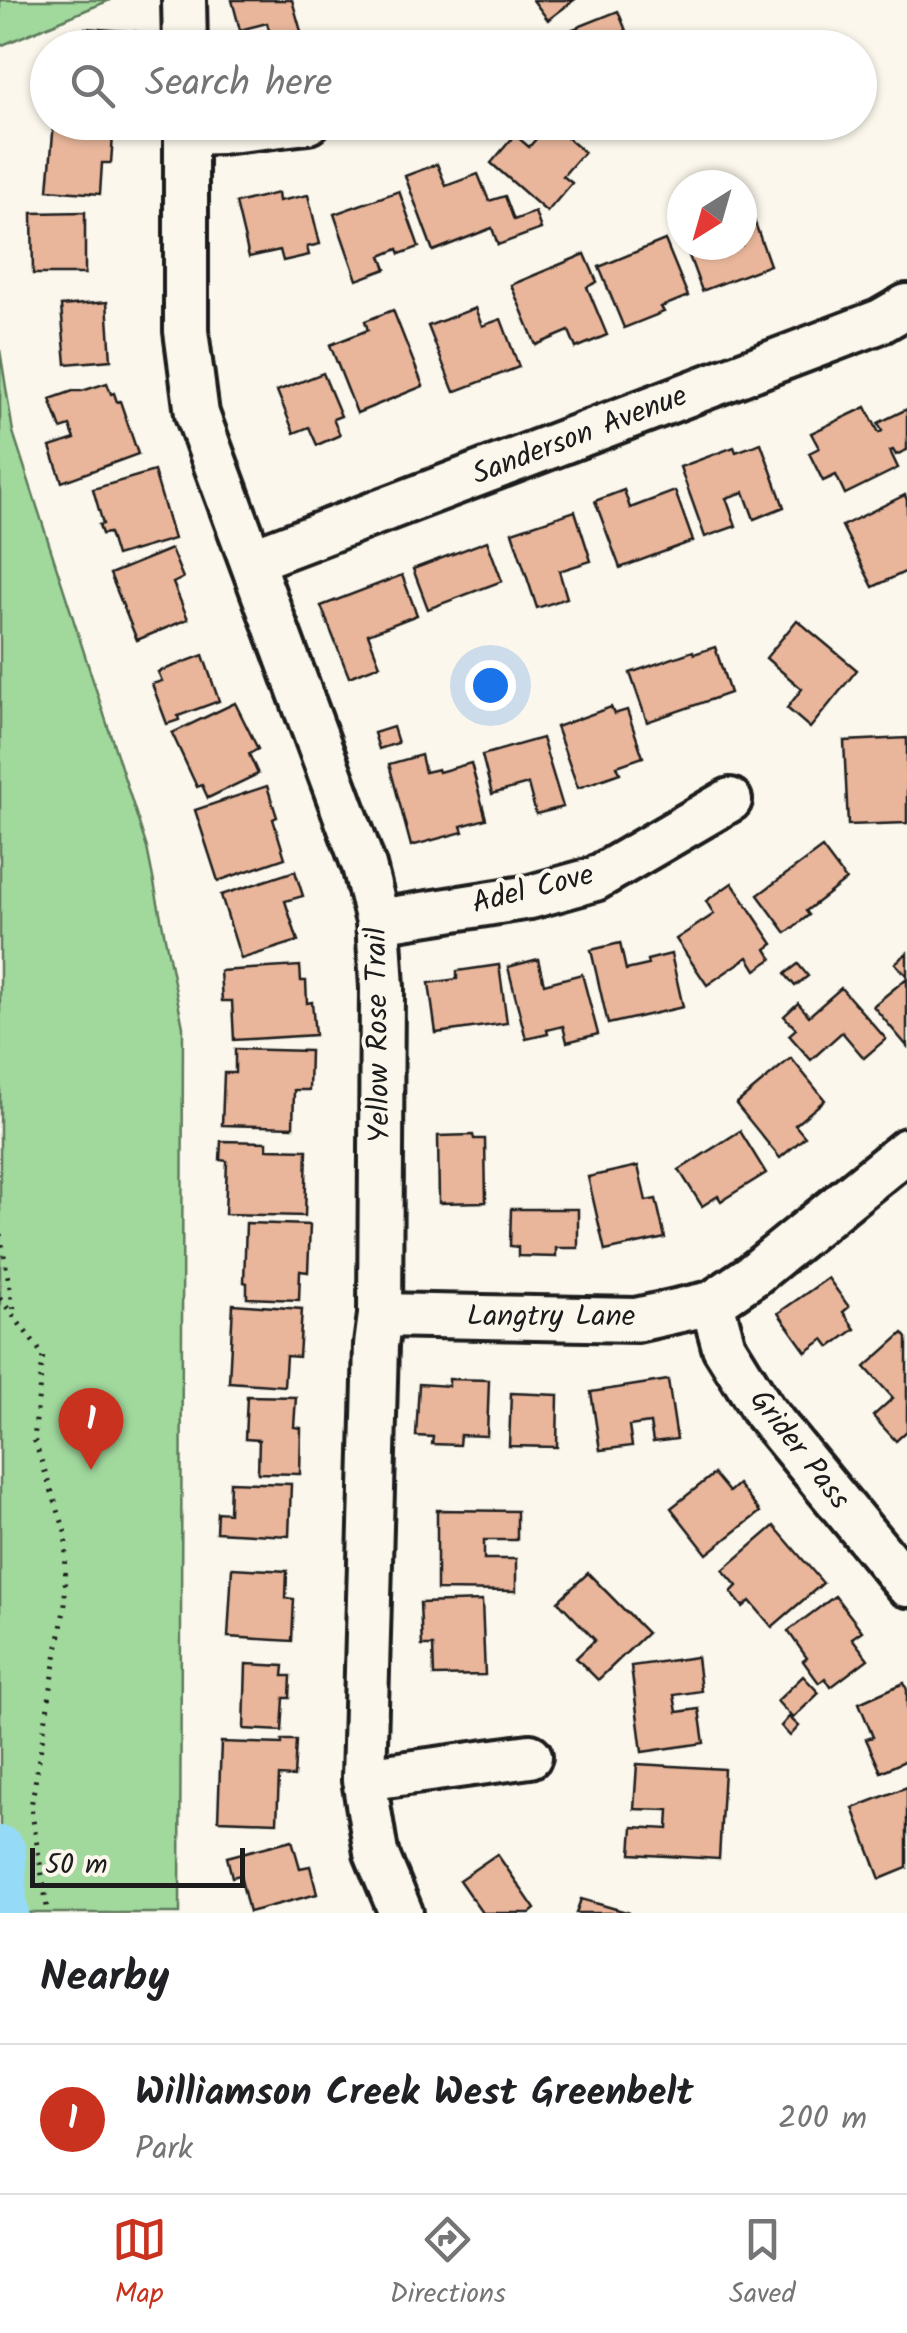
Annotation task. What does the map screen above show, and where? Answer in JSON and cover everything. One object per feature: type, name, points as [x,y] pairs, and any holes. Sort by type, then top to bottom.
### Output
[{"type":"street","points":[[184,0],[185,30]]},
{"type":"street","name":"Yellow Rose Trail","points":[[186,140],[186,331],[197,414],[364,866],[378,920],[382,988],[380,1315],[364,1778],[376,1854],[401,1913]]},
{"type":"street","name":"Sanderson Avenue","points":[[252,560],[881,321],[907,306]]},
{"type":"street","name":"Adel Cove","points":[[378,920],[530,897],[595,879],[730,800]]},
{"type":"street","name":"Langtry Lane","points":[[380,1315],[636,1320],[712,1302],[752,1275],[907,1150]]},
{"type":"street","name":"Grider Pass","points":[[712,1302],[724,1347],[764,1410],[907,1584]]},
{"type":"street","points":[[364,1778],[530,1756]]},
{"type":"path","points":[[0,1234],[15,1316]]},
{"type":"path","points":[[0,1298],[43,1356],[34,1439],[66,1534],[65,1604],[32,1807],[48,1913]]},
{"type":"green space","points":[[0,0],[110,0],[30,30],[30,33],[0,46]]},
{"type":"green space","points":[[0,350],[13,432],[147,848],[183,1027],[180,1913],[0,1913]]},
{"type":"building","points":[[232,0],[292,0],[301,30],[269,30],[267,23],[240,30]]},
{"type":"building","points":[[533,0],[574,0],[548,20]]},
{"type":"building","points":[[618,11],[626,30],[570,30]]},
{"type":"building","points":[[52,140],[113,140],[111,163],[102,163],[100,194],[48,190]]},
{"type":"building","points":[[511,140],[521,140],[529,147],[535,140],[570,140],[584,152],[563,176],[572,183],[547,212],[491,163]]},
{"type":"building","points":[[437,164],[446,186],[478,174],[489,201],[505,196],[514,220],[535,212],[541,229],[498,245],[492,228],[433,251],[405,176]]},
{"type":"building","points":[[399,191],[419,247],[381,256],[386,269],[357,280],[334,214]]},
{"type":"building","points":[[278,193],[279,201],[308,195],[320,244],[307,247],[309,255],[283,261],[280,250],[249,257],[236,203]]},
{"type":"building","points":[[85,212],[85,274],[33,274],[32,213]]},
{"type":"building","points":[[757,228],[770,265],[702,291],[691,260],[757,260]]},
{"type":"building","points":[[665,240],[667,260],[673,260],[688,296],[661,307],[664,312],[624,328],[599,267]]},
{"type":"building","points":[[585,254],[597,282],[587,287],[607,335],[576,348],[569,331],[536,345],[511,285]]},
{"type":"building","points":[[107,302],[111,360],[66,364],[61,306]]},
{"type":"building","points":[[475,308],[482,326],[501,319],[519,367],[454,392],[428,326]]},
{"type":"building","points":[[393,310],[423,386],[357,413],[330,345],[368,330],[365,321]]},
{"type":"building","points":[[323,373],[341,416],[333,419],[340,435],[317,445],[309,427],[294,433],[277,391]]},
{"type":"building","points":[[107,383],[111,394],[120,401],[138,454],[62,482],[50,447],[75,439],[70,426],[61,429],[50,399]]},
{"type":"building","points":[[866,407],[879,433],[882,431],[878,423],[907,409],[907,450],[896,455],[890,451],[898,468],[845,494],[836,475],[823,481],[809,453],[819,448],[811,433]]},
{"type":"building","points":[[761,443],[784,507],[754,519],[744,492],[726,498],[736,526],[705,537],[680,467],[734,447],[736,452]]},
{"type":"building","points":[[154,471],[174,539],[116,556],[109,533],[102,534],[93,489]]},
{"type":"building","points":[[624,490],[630,508],[675,491],[693,541],[620,568],[595,501]]},
{"type":"building","points":[[905,495],[907,571],[873,587],[842,526]]},
{"type":"building","points":[[575,511],[591,561],[559,571],[567,598],[537,608],[512,532]]},
{"type":"building","points":[[487,541],[502,581],[428,609],[413,569]]},
{"type":"building","points":[[171,549],[183,578],[173,583],[188,619],[137,640],[110,574]]},
{"type":"building","points":[[402,575],[417,615],[368,634],[380,665],[349,677],[321,606]]},
{"type":"building","points":[[797,620],[857,670],[810,728],[787,708],[802,689],[766,658]]},
{"type":"building","points":[[715,647],[730,693],[647,722],[630,673]]},
{"type":"building","points":[[203,655],[219,701],[167,724],[152,684],[162,681],[158,672]]},
{"type":"building","points":[[235,703],[258,749],[249,754],[258,774],[208,798],[202,785],[197,787],[172,733]]},
{"type":"building","points":[[611,707],[614,714],[627,710],[643,757],[617,766],[620,773],[578,788],[556,727]]},
{"type":"building","points":[[393,727],[398,743],[379,749],[374,733]]},
{"type":"building","points":[[542,738],[563,807],[536,814],[528,784],[492,794],[482,755]]},
{"type":"building","points":[[907,738],[907,823],[848,825],[844,741]]},
{"type":"building","points":[[421,755],[425,772],[471,763],[486,819],[461,826],[463,832],[411,846],[389,764]]},
{"type":"building","points":[[267,786],[285,858],[218,881],[195,810]]},
{"type":"building","points":[[822,848],[846,880],[806,911],[809,915],[786,933],[758,895]]},
{"type":"building","points":[[295,871],[303,896],[285,901],[298,941],[241,959],[221,895]]},
{"type":"building","points":[[732,883],[773,944],[766,949],[772,959],[756,970],[748,957],[707,985],[676,939],[714,914],[706,901]]},
{"type":"building","points":[[620,943],[626,970],[671,954],[683,1007],[608,1024],[591,950]]},
{"type":"building","points":[[907,953],[907,976],[895,963]]},
{"type":"building","points":[[538,959],[544,984],[582,974],[598,1034],[567,1042],[563,1026],[526,1039],[508,967]]},
{"type":"building","points":[[798,964],[808,976],[795,986],[785,974]]},
{"type":"building","points":[[499,965],[507,1023],[436,1033],[429,983],[457,979],[457,971]]},
{"type":"building","points":[[300,966],[301,981],[306,981],[307,1003],[312,1002],[315,1035],[234,1040],[232,1001],[222,1001],[220,971]]},
{"type":"building","points":[[907,978],[907,1046],[873,1006]]},
{"type":"building","points":[[841,988],[886,1039],[864,1058],[842,1032],[811,1060],[789,1035],[796,1029],[784,1016],[798,1003],[809,1016]]},
{"type":"building","points":[[235,1049],[310,1051],[309,1090],[294,1090],[293,1127],[222,1125],[224,1073],[235,1073]]},
{"type":"building","points":[[791,1058],[825,1100],[795,1125],[805,1137],[780,1158],[736,1104]]},
{"type":"building","points":[[740,1131],[766,1173],[721,1201],[718,1196],[702,1206],[679,1170]]},
{"type":"building","points":[[473,1135],[474,1139],[485,1139],[486,1202],[439,1203],[438,1136]]},
{"type":"building","points":[[221,1141],[267,1142],[267,1149],[307,1150],[305,1216],[225,1214],[227,1161],[220,1160]]},
{"type":"building","points":[[638,1166],[646,1201],[656,1199],[665,1238],[605,1251],[588,1177]]},
{"type":"building","points":[[511,1209],[578,1209],[578,1248],[556,1248],[556,1257],[518,1256],[518,1247],[510,1246]]},
{"type":"building","points":[[246,1223],[310,1225],[308,1272],[300,1271],[299,1300],[247,1298]]},
{"type":"building","points":[[828,1278],[849,1307],[843,1312],[855,1329],[830,1347],[824,1339],[806,1352],[778,1313]]},
{"type":"building","points":[[233,1304],[302,1309],[299,1357],[286,1356],[284,1386],[229,1382]]},
{"type":"building","points":[[903,1333],[907,1338],[907,1431],[896,1441],[873,1416],[893,1398],[865,1367]]},
{"type":"building","points":[[449,1379],[489,1380],[487,1436],[460,1435],[459,1445],[432,1444],[433,1437],[416,1436],[419,1384],[449,1386]]},
{"type":"building","points":[[668,1380],[677,1439],[653,1442],[650,1423],[629,1426],[632,1446],[600,1450],[591,1392]]},
{"type":"building","points":[[511,1393],[558,1395],[557,1447],[509,1446]]},
{"type":"building","points":[[247,1396],[296,1397],[294,1427],[301,1428],[300,1474],[258,1473],[259,1440],[245,1439]]},
{"type":"building","points":[[714,1474],[729,1492],[738,1484],[760,1512],[707,1554],[671,1508]]},
{"type":"building","points":[[230,1482],[291,1484],[289,1536],[216,1532],[217,1512],[229,1513]]},
{"type":"building","points":[[437,1510],[517,1511],[517,1540],[484,1540],[484,1559],[516,1559],[516,1591],[437,1590]]},
{"type":"building","points":[[774,1526],[823,1583],[772,1627],[750,1601],[743,1607],[731,1592],[737,1586],[723,1570]]},
{"type":"building","points":[[232,1568],[287,1571],[286,1598],[294,1599],[292,1641],[228,1637]]},
{"type":"building","points":[[588,1573],[647,1633],[598,1680],[576,1658],[595,1640],[558,1601]]},
{"type":"building","points":[[835,1596],[862,1631],[852,1638],[868,1659],[831,1687],[825,1678],[819,1683],[788,1631]]},
{"type":"building","points":[[482,1601],[485,1675],[434,1676],[433,1646],[422,1646],[420,1603]]},
{"type":"building","points":[[697,1657],[701,1691],[674,1695],[677,1712],[699,1709],[704,1743],[642,1752],[631,1666]]},
{"type":"building","points":[[246,1664],[284,1666],[283,1676],[291,1676],[290,1698],[284,1698],[282,1731],[244,1729]]},
{"type":"building","points":[[803,1676],[819,1693],[793,1718],[777,1701]]},
{"type":"building","points":[[904,1683],[907,1760],[881,1772],[866,1739],[873,1737],[859,1703]]},
{"type":"building","points":[[789,1717],[799,1726],[790,1736],[781,1726]]},
{"type":"building","points":[[282,1740],[296,1740],[294,1777],[279,1776],[277,1822],[218,1820],[221,1742],[282,1744]]},
{"type":"building","points":[[637,1764],[724,1769],[719,1859],[631,1854],[633,1827],[668,1829],[669,1810],[634,1809]]},
{"type":"building","points":[[907,1787],[907,1868],[880,1879],[853,1808]]},
{"type":"building","points":[[292,1840],[300,1868],[310,1866],[317,1894],[249,1912],[240,1875],[232,1877],[227,1857]]},
{"type":"building","points":[[497,1854],[535,1909],[530,1913],[482,1913],[459,1880]]},
{"type":"building","points":[[581,1899],[630,1913],[576,1913]]},
{"type":"waterway","points":[[0,1852],[3,1913]]},
{"type":"place","name":"Williamson Creek West Greenbelt","points":[[91,1470]]}]
